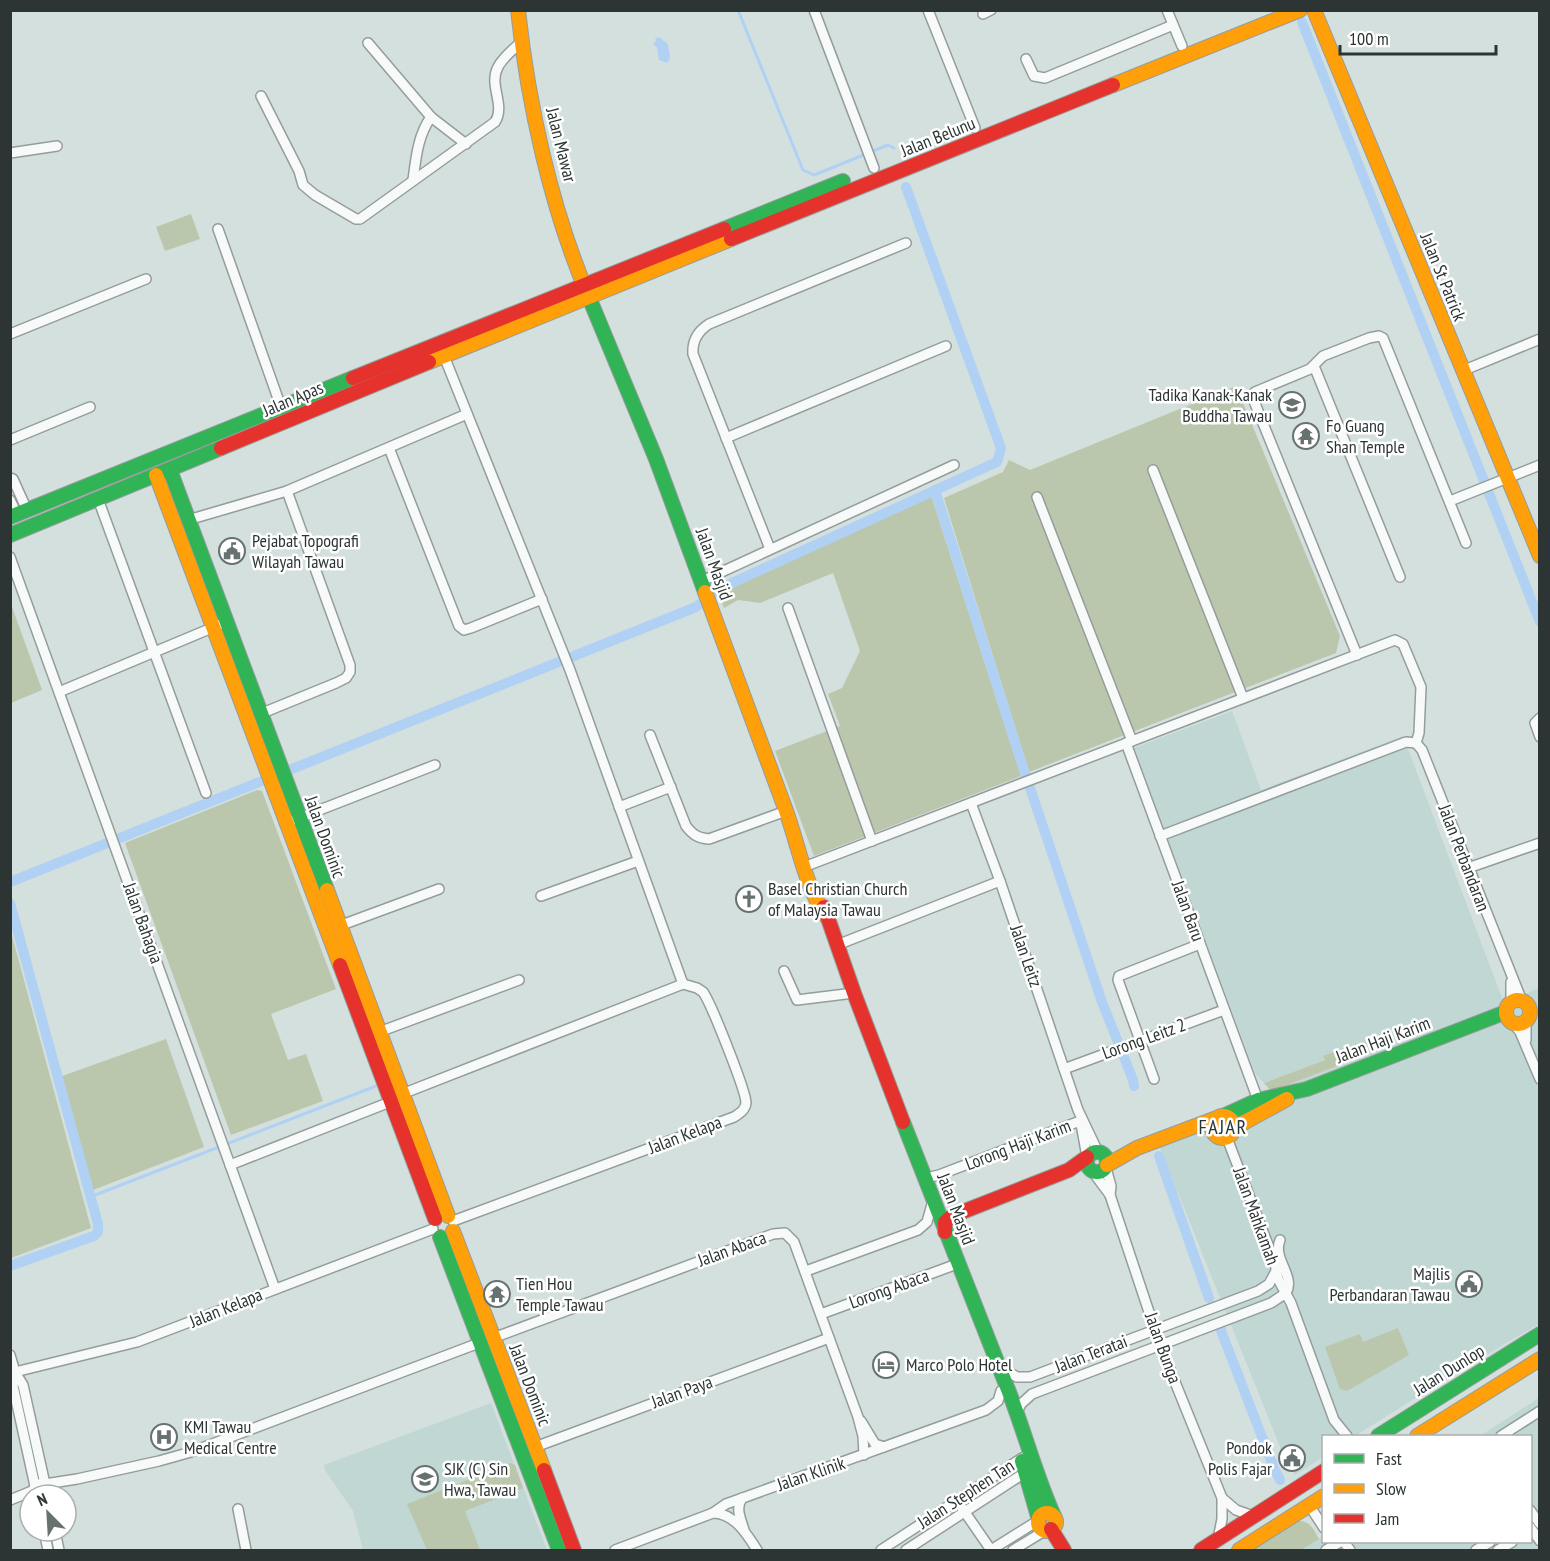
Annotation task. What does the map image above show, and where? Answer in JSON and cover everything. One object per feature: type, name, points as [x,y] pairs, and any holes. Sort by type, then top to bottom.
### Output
[{"type":"main road","name":"Jalan Mawar","points":[[518,10],[530,94],[543,152],[567,238],[586,290]]},
{"type":"main road","name":"Jalan Belunu","points":[[586,290],[871,158],[975,128],[1271,10]]},
{"type":"main road","name":"Jalan Belunu","points":[[586,290],[1300,10]]},
{"type":"main road","name":"Jalan St Patrick","points":[[1314,10],[1539,556]]},
{"type":"main road","name":"Jalan Apas","points":[[10,535],[444,356],[586,290]]},
{"type":"main road","name":"Jalan Apas","points":[[18,514],[281,407],[586,290]]},
{"type":"main road","name":"Jalan Masjid","points":[[586,290],[656,459],[799,846],[823,901],[825,915]]},
{"type":"main road","points":[[144,462],[156,463],[163,473]]},
{"type":"main road","name":"Jalan Dominic","points":[[163,473],[188,520],[219,624],[260,714],[272,766]]},
{"type":"main road","name":"Jalan Dominic","points":[[163,473],[282,793],[339,926],[402,1094],[479,1343],[559,1551]]},
{"type":"main road","name":"Jalan Dominic","points":[[293,821],[390,1102],[494,1338],[574,1551]]},
{"type":"main road","name":"Jalan Masjid","points":[[799,846],[801,860],[817,903],[825,915],[837,945],[957,1264],[999,1365],[1042,1490],[1047,1524],[1064,1551]]},
{"type":"main road","points":[[1520,1012],[1539,1000]]},
{"type":"main road","name":"Jalan Haji Karim","points":[[1307,1089],[1471,1026],[1520,1012]]},
{"type":"main road","points":[[1225,1134],[1246,1112],[1259,1104],[1258,1100],[1307,1089]]},
{"type":"main road","points":[[945,1232],[945,1222],[952,1216],[1055,1176],[1218,1118],[1246,1112],[1307,1089]]},
{"type":"main road","points":[[1218,1118],[1230,1118],[1225,1134]]},
{"type":"main road","points":[[1218,1118],[1211,1130],[1225,1134]]},
{"type":"main road","points":[[1187,1130],[1225,1134]]},
{"type":"main road","points":[[479,1343],[480,1336],[484,1333],[491,1334],[494,1338]]},
{"type":"main road","name":"Jalan Dunlop","points":[[1381,1435],[1539,1334]]},
{"type":"main road","points":[[991,1350],[990,1359],[1026,1472],[1047,1524]]},
{"type":"main road","points":[[1420,1435],[1539,1359]]},
{"type":"main road","points":[[1201,1551],[1322,1472]]},
{"type":"main road","points":[[1239,1551],[1318,1502]]},
{"type":"street","points":[[814,10],[871,158]]},
{"type":"street","points":[[928,10],[975,128]]},
{"type":"street","points":[[1167,10],[1182,46]]},
{"type":"street","points":[[1026,59],[1034,76],[1045,78],[1173,26]]},
{"type":"street","points":[[261,96],[299,171],[303,184],[315,195],[356,219],[363,217],[495,122],[500,109],[494,84],[497,68],[521,42]]},
{"type":"street","points":[[368,43],[431,117],[466,144]]},
{"type":"street","points":[[413,180],[417,147],[425,125],[431,117]]},
{"type":"street","points":[[10,153],[57,146]]},
{"type":"street","points":[[218,229],[281,407]]},
{"type":"street","points":[[770,549],[693,354],[694,340],[710,324],[906,243]]},
{"type":"street","points":[[10,334],[146,279]]},
{"type":"street","points":[[1357,655],[1253,398],[1258,390],[1314,366],[1323,357],[1369,338],[1379,336],[1383,338],[1466,543]]},
{"type":"street","points":[[1462,370],[1539,339]]},
{"type":"street","points":[[726,438],[945,346]]},
{"type":"street","points":[[402,1094],[683,984],[570,670],[444,356]]},
{"type":"street","points":[[1314,366],[1400,577]]},
{"type":"street","points":[[10,440],[90,408]]},
{"type":"street","points":[[188,520],[287,491],[467,414]]},
{"type":"street","points":[[389,448],[459,626],[464,630],[471,628],[542,599]]},
{"type":"street","points":[[704,585],[770,549],[954,465]]},
{"type":"street","points":[[1449,501],[1539,465]]},
{"type":"street","points":[[1153,470],[1243,698]]},
{"type":"street","points":[[10,478],[13,480],[18,514]]},
{"type":"street","points":[[260,714],[336,683],[346,678],[350,672],[350,665],[287,491]]},
{"type":"street","name":"Jalan Baru","points":[[1037,497],[1129,742],[1160,836],[1258,1100]]},
{"type":"street","points":[[98,499],[206,793]]},
{"type":"street","points":[[10,500],[18,514]]},
{"type":"street","name":"Jalan Bahagia","points":[[10,557],[275,1289]]},
{"type":"street","points":[[788,608],[872,841]]},
{"type":"street","points":[[59,692],[219,624]]},
{"type":"street","points":[[809,865],[1395,640],[1403,644],[1421,687],[1419,733],[1416,743],[1406,742],[1160,836]]},
{"type":"street","points":[[1539,718],[1535,723],[1539,737]]},
{"type":"street","points":[[650,735],[686,826],[692,834],[699,838],[709,839],[786,811]]},
{"type":"street","name":"Jalan Perbandaran","points":[[1416,743],[1422,750],[1509,974],[1520,1012],[1526,1046],[1539,1079]]},
{"type":"street","points":[[293,821],[435,765]]},
{"type":"street","points":[[619,807],[671,787]]},
{"type":"street","name":"Jalan Leitz","points":[[971,802],[1078,1110]]},
{"type":"street","points":[[1468,868],[1539,843]]},
{"type":"street","points":[[541,896],[638,861]]},
{"type":"street","points":[[837,945],[1000,881]]},
{"type":"street","points":[[339,926],[439,889]]},
{"type":"street","points":[[1154,1079],[1118,980],[1119,976],[1200,944]]},
{"type":"street","points":[[784,971],[797,1000],[854,993]]},
{"type":"street","points":[[379,1032],[519,980]]},
{"type":"street","name":"Jalan Kelapa","points":[[15,1372],[137,1342],[741,1113],[744,1109],[745,1098],[724,1039],[703,992],[683,984]]},
{"type":"street","name":"Lorong Leitz 2","points":[[1064,1069],[1224,1010]]},
{"type":"street","points":[[1246,1112],[1250,1080]]},
{"type":"street","points":[[229,1161],[390,1102]]},
{"type":"street","name":"Jalan Bunga","points":[[1078,1110],[1080,1121],[1111,1186],[1110,1194],[1160,1345],[1222,1498],[1222,1519],[1218,1539]]},
{"type":"street","name":"Jalan Bunga","points":[[1078,1110],[1098,1162]]},
{"type":"street","name":"Lorong Haji Karim","points":[[922,1173],[930,1177],[939,1175],[1080,1121]]},
{"type":"street","name":"Jalan Mahkamah","points":[[1225,1134],[1276,1270],[1283,1296],[1294,1310],[1334,1419],[1346,1435]]},
{"type":"street","points":[[806,1271],[918,1230],[930,1217],[932,1198]]},
{"type":"street","name":"Jalan Abaca","points":[[494,1338],[779,1233],[785,1233],[794,1242],[806,1271],[858,1417]]},
{"type":"street","name":"Jalan Mahkamah","points":[[1280,1240],[1278,1252],[1289,1283],[1283,1296]]},
{"type":"street","name":"Lorong Abaca","points":[[821,1314],[957,1264]]},
{"type":"street","name":"Jalan Teratai","points":[[999,1365],[1006,1372],[1017,1377],[1030,1377],[1258,1291],[1269,1284],[1276,1270]]},
{"type":"street","name":"Jalan Teratai","points":[[1016,1414],[1021,1404],[1032,1394],[1283,1296]]},
{"type":"street","name":"Jalan Paya","points":[[535,1447],[830,1338]]},
{"type":"street","points":[[63,1483],[191,1452],[479,1343]]},
{"type":"street","points":[[10,1355],[15,1372],[23,1385],[33,1483]]},
{"type":"street","name":"Jalan Klinik","points":[[615,1551],[713,1513],[726,1504],[986,1410],[998,1401],[1000,1391]]},
{"type":"street","points":[[1504,1435],[1539,1411]]},
{"type":"street","points":[[858,1417],[875,1444],[885,1448]]},
{"type":"street","points":[[858,1417],[864,1455]]},
{"type":"street","name":"Jalan Stephen Tan","points":[[881,1551],[1022,1458]]},
{"type":"street","name":"Jalan Stephen Tan","points":[[906,1551],[1026,1472]]},
{"type":"street","points":[[70,1483],[77,1479]]},
{"type":"street","points":[[742,1498],[738,1511],[745,1531],[757,1551]]},
{"type":"street","points":[[1222,1498],[1236,1510],[1253,1516]]},
{"type":"street","points":[[957,1501],[991,1551],[1047,1524]]},
{"type":"street","points":[[1318,1502],[1322,1523]]},
{"type":"street","points":[[238,1509],[246,1551]]},
{"type":"street","points":[[1533,1512],[1533,1527],[1539,1541]]},
{"type":"street","points":[[713,1513],[725,1515],[745,1531]]},
{"type":"street","points":[[1013,1551],[1047,1524]]},
{"type":"shaded area","points":[[1232,711],[1261,790],[1403,736],[1504,1003],[1539,988],[1539,1324],[1357,1435],[1322,1435],[1322,1458],[1295,1475],[1286,1462],[1154,1133],[1369,1054],[1364,1041],[1324,1056],[1325,1060],[1264,1083],[1255,1073],[1134,748]]},
{"type":"shaded area","points":[[1539,1398],[1539,1550],[1301,1550],[1322,1537],[1322,1543],[1532,1543],[1532,1435],[1482,1435]]},
{"type":"shaded area","name":"SJK (C) Sin Hwa, Tawau","points":[[491,1403],[547,1550],[363,1550],[353,1511],[325,1470],[324,1465]]},
{"type":"green space","points":[[191,214],[200,239],[165,251],[156,227]]},
{"type":"green space","points":[[1236,386],[1340,636],[1336,653],[1029,772],[944,498],[1003,472],[1009,460],[1030,470]]},
{"type":"green space","points":[[931,495],[1021,776],[814,856],[775,751],[840,726],[828,694],[842,688],[860,651],[833,573],[760,603],[738,600],[724,608],[721,600],[725,591]]},
{"type":"green space","points":[[11,604],[42,690],[10,703]]},
{"type":"green space","points":[[257,790],[262,791],[336,989],[271,1014],[288,1060],[306,1054],[323,1101],[231,1135],[125,843]]},
{"type":"green space","points":[[11,932],[91,1228],[10,1258]]},
{"type":"green space","points":[[166,1039],[204,1147],[93,1190],[62,1076]]},
{"type":"green space","points":[[1364,1041],[1369,1054],[1271,1091],[1264,1083],[1325,1060],[1323,1056]]},
{"type":"green space","points":[[1398,1328],[1409,1355],[1347,1391],[1340,1389],[1325,1347],[1360,1334],[1363,1342]]},
{"type":"green space","points":[[510,1463],[515,1465],[523,1488],[465,1511],[480,1550],[427,1550],[407,1504]]},
{"type":"green space","points":[[1298,1521],[1309,1524],[1319,1539],[1301,1550],[1252,1550]]},
{"type":"water","points":[[659,37],[668,44],[670,58],[667,63],[659,60],[657,47],[653,44]]},
{"type":"waterway","points":[[738,10],[803,170],[814,175],[888,145],[894,148]]},
{"type":"waterway","points":[[1302,22],[1540,622]]},
{"type":"waterway","points":[[10,882],[696,607],[721,588],[997,462],[1001,448],[906,187]]},
{"type":"waterway","points":[[935,490],[1019,755],[1102,1002],[1134,1086]]},
{"type":"waterway","points":[[10,903],[98,1224],[98,1232],[94,1236],[10,1266]]},
{"type":"waterway","points":[[90,1197],[376,1086]]},
{"type":"waterway","points":[[1159,1156],[1209,1298]]},
{"type":"waterway","points":[[1220,1328],[1280,1480]]},
{"type":"traffic: fast","points":[[724,229],[843,181]]},
{"type":"traffic: fast","points":[[588,295],[656,459],[705,592]]},
{"type":"traffic: fast","points":[[10,517],[353,378]]},
{"type":"traffic: fast","points":[[10,535],[221,448]]},
{"type":"traffic: fast","points":[[170,470],[327,890]]},
{"type":"traffic: fast","points":[[1223,1116],[1258,1100],[1307,1089],[1506,1012]]},
{"type":"traffic: fast","points":[[903,1122],[1013,1403],[1054,1516]]},
{"type":"traffic: fast","points":[[1093,1152],[1101,1152],[1107,1158],[1107,1162],[1107,1166],[1101,1172],[1093,1172],[1087,1166],[1087,1158],[1093,1152]]},
{"type":"traffic: fast","points":[[440,1237],[559,1550]]},
{"type":"traffic: fast","points":[[1380,1435],[1540,1334]]},
{"type":"traffic: fast","points":[[1022,1461],[1039,1520]]},
{"type":"traffic: slow","points":[[518,10],[528,82],[543,155],[563,227],[588,295]]},
{"type":"traffic: slow","points":[[1113,85],[1300,10]]},
{"type":"traffic: slow","points":[[1314,10],[1540,556]]},
{"type":"traffic: slow","points":[[429,362],[731,239]]},
{"type":"traffic: slow","points":[[156,475],[340,965]]},
{"type":"traffic: slow","points":[[705,592],[785,808],[812,890],[825,915]]},
{"type":"traffic: slow","points":[[327,890],[448,1216]]},
{"type":"traffic: slow","points":[[1518,1000],[1523,1001],[1529,1007],[1530,1012],[1529,1017],[1523,1023],[1518,1024],[1513,1023],[1507,1017],[1506,1012],[1507,1007],[1513,1001],[1518,1000]]},
{"type":"traffic: slow","points":[[1234,1128],[1287,1099]]},
{"type":"traffic: slow","points":[[1219,1116],[1227,1116],[1234,1123],[1234,1127],[1234,1131],[1227,1138],[1219,1138],[1212,1131],[1212,1123],[1219,1116]]},
{"type":"traffic: slow","points":[[1107,1165],[1137,1148],[1214,1119]]},
{"type":"traffic: slow","points":[[453,1231],[544,1470]]},
{"type":"traffic: slow","points":[[1419,1435],[1540,1359]]},
{"type":"traffic: slow","points":[[1239,1550],[1322,1497]]},
{"type":"traffic: slow","points":[[1047,1513],[1053,1516],[1056,1522],[1053,1528],[1047,1531],[1041,1528],[1038,1522],[1041,1516],[1047,1513]]},
{"type":"traffic: jam","points":[[731,239],[1113,85]]},
{"type":"traffic: jam","points":[[353,378],[724,229]]},
{"type":"traffic: jam","points":[[221,448],[429,362]]},
{"type":"traffic: jam","points":[[824,907],[903,1122]]},
{"type":"traffic: jam","points":[[340,965],[435,1219]]},
{"type":"traffic: jam","points":[[945,1232],[945,1222],[952,1216],[1069,1170],[1087,1157]]},
{"type":"traffic: jam","points":[[544,1470],[574,1550]]},
{"type":"traffic: jam","points":[[1201,1550],[1322,1472]]},
{"type":"traffic: jam","points":[[1051,1529],[1064,1550]]},
{"type":"place","name":"Tadika Kanak-Kanak Buddha Tawau","points":[[1292,405]]},
{"type":"place","name":"Fo Guang Shan Temple","points":[[1306,436]]},
{"type":"place","name":"Pejabat Topografi Wilayah Tawau","points":[[232,551]]},
{"type":"place","name":"Basel Christian Church of Malaysia Tawau","points":[[749,899]]},
{"type":"place","name":"Majlis Perbandaran Tawau","points":[[1469,1284]]},
{"type":"place","name":"Tien Hou Temple Tawau","points":[[497,1294]]},
{"type":"place","name":"Marco Polo Hotel","points":[[886,1365]]},
{"type":"place","name":"KMI Tawau Medical Centre","points":[[164,1437]]},
{"type":"place","name":"Pondok Polis Fajar","points":[[1292,1458]]},
{"type":"place","name":"SJK (C) Sin Hwa, Tawau","points":[[425,1479]]},
{"type":"district","name":"FAJAR","points":[[1223,1127]]}]
